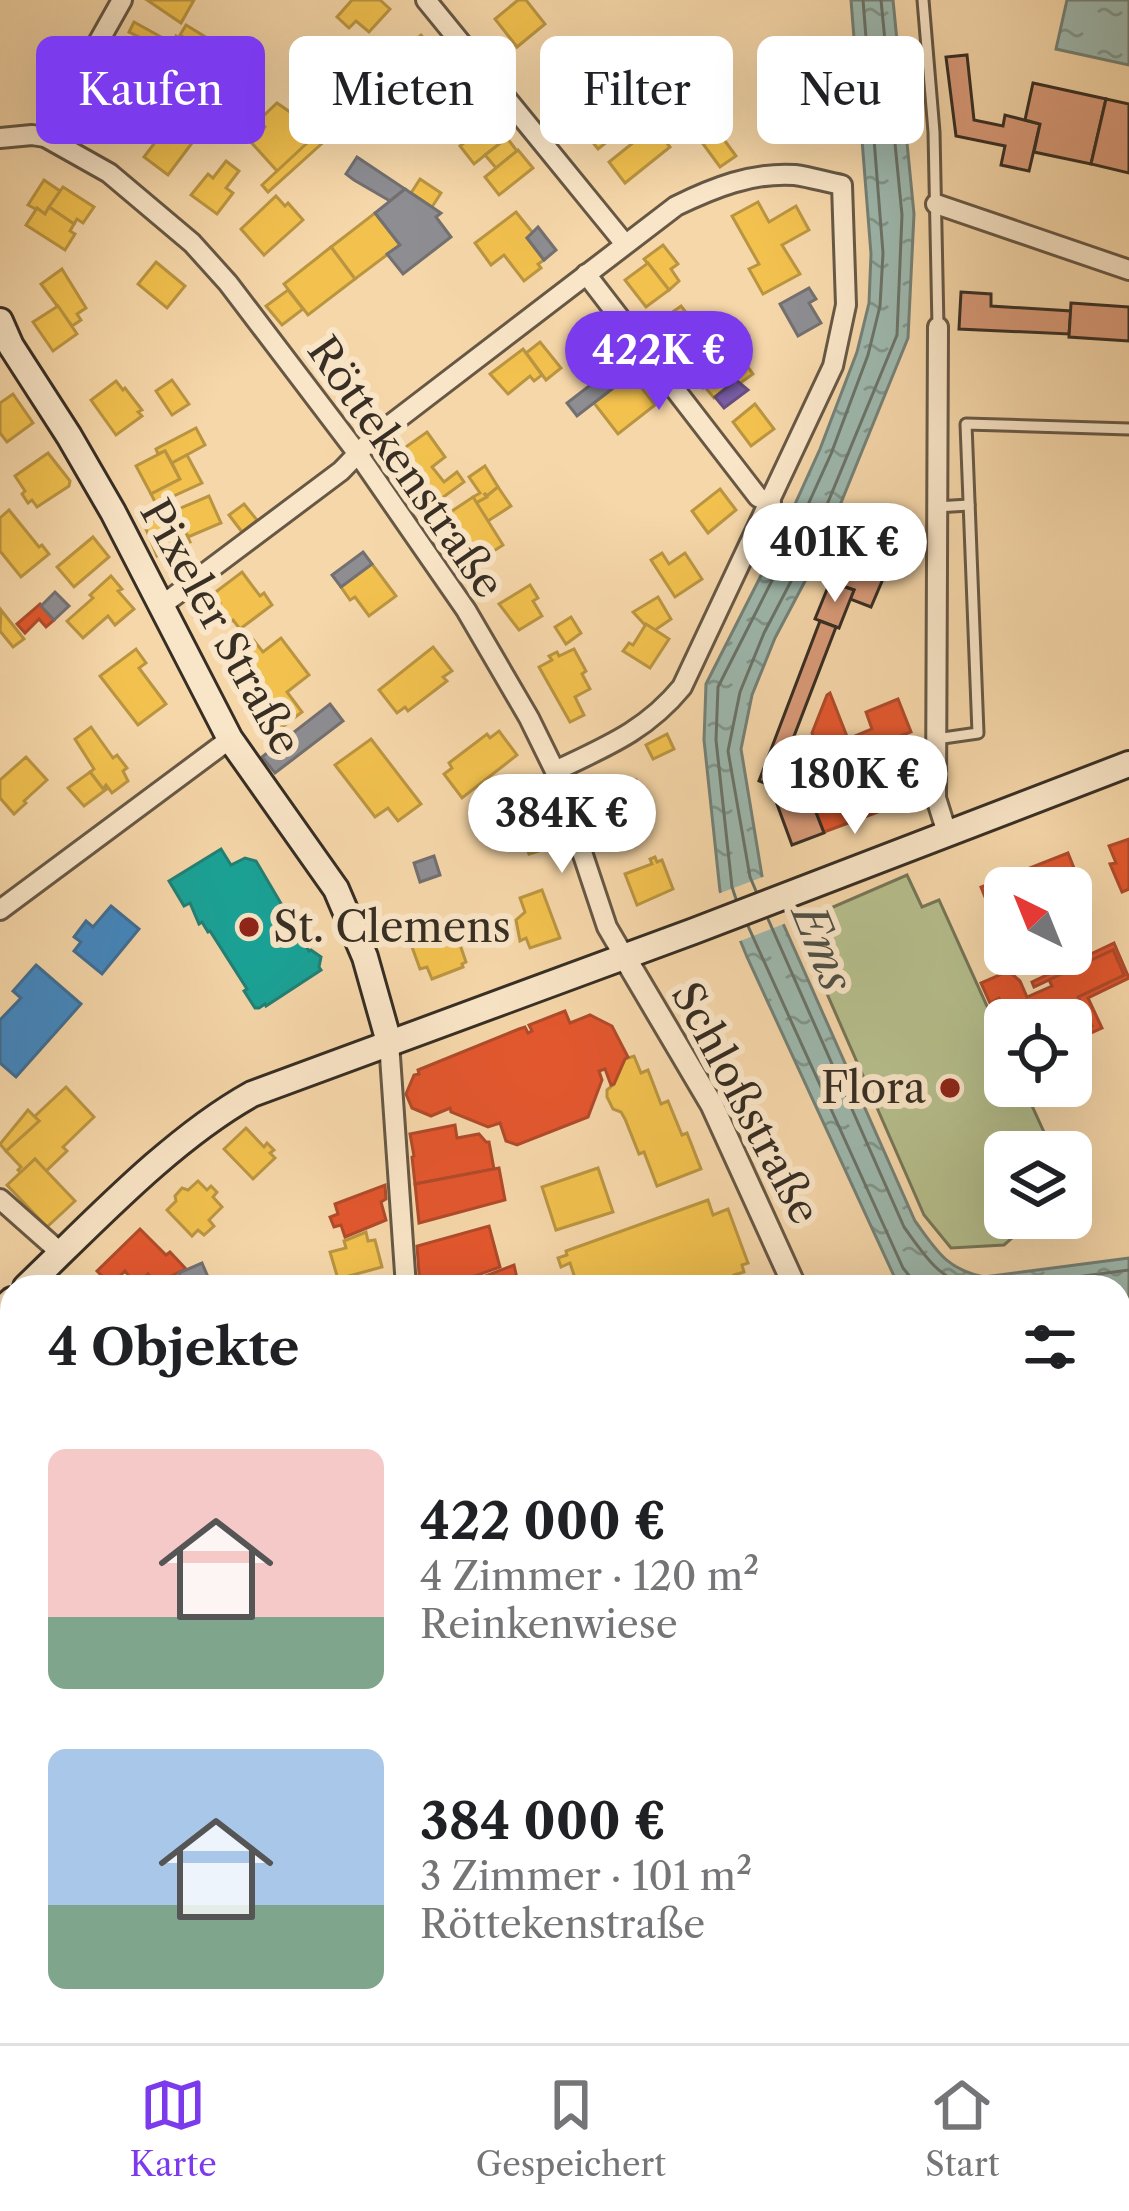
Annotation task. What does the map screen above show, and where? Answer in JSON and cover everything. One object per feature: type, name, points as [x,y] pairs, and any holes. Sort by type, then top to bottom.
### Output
[{"type":"main road","name":"Pixeler Straße","points":[[0,321],[113,512],[230,739],[330,877],[365,957],[388,1042]]},
{"type":"main road","points":[[38,1275],[216,1115],[252,1094],[1129,764]]},
{"type":"street","points":[[102,36],[122,0]]},
{"type":"street","points":[[426,0],[625,244]]},
{"type":"street","points":[[0,138],[36,136]]},
{"type":"street","name":"Röttekenstraße","points":[[57,144],[109,173],[192,243],[358,454],[466,610],[529,718],[555,771],[607,927],[624,956]]},
{"type":"street","points":[[161,606],[676,206],[713,188],[752,178],[794,175],[842,185],[846,305],[832,366],[682,687],[662,712],[632,734],[555,771]]},
{"type":"street","points":[[936,204],[1129,270]]},
{"type":"street","points":[[586,274],[758,497],[771,503]]},
{"type":"street","points":[[938,327],[936,798],[947,833]]},
{"type":"street","points":[[0,910],[230,739]]},
{"type":"street","name":"Schloßstraße","points":[[624,956],[712,1105],[790,1275]]},
{"type":"street","points":[[388,1042],[405,1275]]},
{"type":"street","points":[[0,1199],[61,1253]]},
{"type":"lane","points":[[923,0],[936,204],[938,327]]},
{"type":"lane","points":[[936,739],[979,733],[966,424],[1129,429]]},
{"type":"lane","points":[[936,507],[968,505]]},
{"type":"green space","points":[[907,875],[922,907],[939,900],[984,1000],[984,1107],[1033,1107],[1043,1131],[984,1131],[984,1239],[1011,1239],[1004,1245],[951,1248],[924,1215],[796,923]]},
{"type":"water","points":[[851,0],[893,0],[897,36],[854,36]]},
{"type":"water","points":[[1067,0],[1129,0],[1129,65],[1056,49]]},
{"type":"water","points":[[862,144],[907,144],[914,214],[908,338],[823,547],[775,638],[752,695],[741,749],[762,876],[915,1221],[951,1264],[978,1275],[894,1275],[720,891],[704,740],[706,684],[820,449],[857,352],[869,303],[871,254]]},
{"type":"water","points":[[1129,1258],[1129,1275],[999,1275]]},
{"type":"pier","points":[[768,875],[789,922],[735,943],[715,895]]},
{"type":"building: Wohnen","points":[[147,0],[194,0],[181,23]]},
{"type":"building: Wohnen","points":[[352,0],[380,0],[390,9],[369,32],[356,21],[349,28],[337,17]]},
{"type":"building: Wohnen","points":[[518,0],[526,0],[545,24],[517,47],[516,36],[508,36],[495,19]]},
{"type":"building: Wohnen","points":[[134,22],[159,36],[137,36],[129,32]]},
{"type":"building: Wohnen","points":[[186,25],[204,36],[182,36]]},
{"type":"building: Wohnen","points":[[277,103],[289,111],[289,144],[307,144],[278,172],[253,144],[265,144],[265,114]]},
{"type":"building: Wohnen","points":[[154,144],[191,144],[168,175],[144,157]]},
{"type":"building: Wohnen","points":[[306,144],[321,144],[268,192],[262,185]]},
{"type":"building: Wohnen","points":[[462,144],[499,144],[474,164]]},
{"type":"building: Wohnen","points":[[499,144],[512,144],[517,151],[496,168],[485,155]]},
{"type":"building: Wohnen","points":[[632,144],[670,147],[625,183],[609,162]]},
{"type":"building: Wohnen","points":[[703,144],[727,144],[736,156],[720,167]]},
{"type":"building: Wohnen","points":[[518,150],[533,168],[499,195],[485,177]]},
{"type":"building: Wohnen","points":[[226,161],[239,171],[226,188],[233,193],[217,214],[191,195]]},
{"type":"building: Wohnen","points":[[420,179],[441,193],[432,207],[411,193]]},
{"type":"building: Wohnen","points":[[44,180],[60,191],[45,214],[28,205]]},
{"type":"building: Wohnen","points":[[63,187],[94,207],[83,223],[77,219],[74,224],[49,207]]},
{"type":"building: Wohnen","points":[[276,196],[303,220],[264,255],[241,229]]},
{"type":"building: Wohnen","points":[[758,202],[769,222],[796,206],[809,230],[782,245],[800,274],[763,294],[749,269],[759,264],[732,216]]},
{"type":"building: Wohnen","points":[[49,207],[74,224],[70,231],[75,234],[65,250],[26,225],[37,208],[45,214]]},
{"type":"building: Wohnen","points":[[516,212],[533,233],[527,238],[544,260],[524,281],[504,255],[491,265],[475,243]]},
{"type":"building: Wohnen","points":[[375,213],[400,245],[355,279],[331,247]]},
{"type":"building: Wohnen","points":[[663,245],[678,264],[671,269],[679,281],[669,290],[644,259]]},
{"type":"building: Wohnen","points":[[331,247],[355,279],[308,315],[284,284]]},
{"type":"building: Wohnen","points":[[156,262],[185,286],[167,308],[138,284]]},
{"type":"building: Wohnen","points":[[648,263],[669,290],[646,307],[625,280]]},
{"type":"building: Wohnen","points":[[62,269],[86,308],[72,326],[41,284]]},
{"type":"building: Wohnen","points":[[288,290],[303,309],[282,325],[266,306]]},
{"type":"building: Wohnen","points":[[58,306],[77,334],[53,351],[33,322]]},
{"type":"building: Wohnen","points":[[681,306],[701,332],[678,350],[657,323]]},
{"type":"building: Wohnen","points":[[728,340],[753,374],[739,384],[714,351]]},
{"type":"building: Wohnen","points":[[540,342],[561,368],[546,380],[526,353]]},
{"type":"building: Wohnen","points":[[523,349],[542,375],[534,381],[530,376],[508,394],[490,374]]},
{"type":"building: Wohnen","points":[[716,354],[736,380],[714,398],[694,371]]},
{"type":"building: Wohnen","points":[[624,359],[634,372],[612,389],[602,376]]},
{"type":"building: Wohnen","points":[[631,374],[655,405],[618,434],[594,403]]},
{"type":"building: Wohnen","points":[[172,380],[189,404],[172,415],[156,391]]},
{"type":"building: Wohnen","points":[[116,381],[142,416],[116,435],[91,400]]},
{"type":"building: Wohnen","points":[[13,394],[33,423],[7,442],[0,433],[0,403]]},
{"type":"building: Wohnen","points":[[755,404],[774,429],[751,446],[733,422]]},
{"type":"building: Wohnen","points":[[196,428],[205,445],[172,463],[165,451],[158,454],[156,449]]},
{"type":"building: Wohnen","points":[[427,432],[445,457],[432,467],[444,482],[457,472],[464,482],[438,501],[400,451]]},
{"type":"building: Wohnen","points":[[165,451],[180,479],[151,494],[136,466]]},
{"type":"building: Wohnen","points":[[48,453],[69,486],[37,507],[32,500],[28,503],[15,476]]},
{"type":"building: Wohnen","points":[[187,455],[202,483],[156,504],[151,494],[180,479],[172,463]]},
{"type":"building: Wohnen","points":[[485,466],[498,487],[476,503],[473,497],[480,493],[469,477]]},
{"type":"building: Wohnen","points":[[498,487],[511,506],[488,521],[476,503]]},
{"type":"building: Wohnen","points":[[720,489],[736,510],[708,533],[692,511]]},
{"type":"building: Wohnen","points":[[209,496],[221,523],[188,537],[176,510]]},
{"type":"building: Wohnen","points":[[473,497],[503,545],[478,561],[446,515]]},
{"type":"building: Wohnen","points":[[244,504],[257,520],[242,532],[229,515]]},
{"type":"building: Wohnen","points":[[9,510],[49,554],[21,577],[0,551],[0,518]]},
{"type":"building: Wohnen","points":[[176,510],[190,542],[171,555],[169,551],[157,556],[144,524]]},
{"type":"building: Wohnen","points":[[93,537],[109,557],[74,587],[57,567]]},
{"type":"building: Wohnen","points":[[662,553],[669,564],[685,553],[702,579],[675,597],[651,560]]},
{"type":"building: Wohnen","points":[[372,564],[396,596],[369,616],[341,587]]},
{"type":"building: Wohnen","points":[[242,572],[272,605],[240,629],[217,606],[220,603],[213,594]]},
{"type":"building: Wohnen","points":[[111,576],[134,609],[115,625],[108,616],[83,638],[67,621]]},
{"type":"building: Wohnen","points":[[530,585],[542,616],[519,630],[499,604]]},
{"type":"building: Wohnen","points":[[658,597],[671,619],[655,630],[633,612]]},
{"type":"building: Wohnen","points":[[1,610],[24,639],[13,647],[0,631]]},
{"type":"building: Wohnen","points":[[571,617],[581,633],[566,644],[555,627]]},
{"type":"building: Wohnen","points":[[646,624],[669,639],[650,668],[623,651],[629,643],[633,645]]},
{"type":"building: Wohnen","points":[[251,637],[263,652],[281,638],[309,675],[287,692],[302,712],[267,739],[244,709],[268,691],[252,669],[246,674],[230,653]]},
{"type":"building: Wohnen","points":[[433,647],[452,671],[443,677],[447,681],[408,711],[405,707],[397,713],[379,690]]},
{"type":"building: Wohnen","points":[[136,649],[146,663],[139,668],[166,704],[138,725],[100,676]]},
{"type":"building: Wohnen","points":[[574,649],[590,689],[575,697],[584,715],[570,722],[539,667],[552,660],[549,656]]},
{"type":"building: Wohnen","points":[[91,727],[113,758],[117,755],[127,768],[123,771],[128,781],[112,793],[90,772],[94,769],[75,739]]},
{"type":"building: Wohnen","points":[[499,731],[517,755],[462,798],[444,774],[452,768],[449,763],[487,734],[490,738]]},
{"type":"building: Wohnen","points":[[667,734],[674,749],[653,759],[646,745]]},
{"type":"building: Wohnen","points":[[371,739],[421,804],[398,821],[388,808],[375,817],[335,765]]},
{"type":"building: Wohnen","points":[[26,757],[47,780],[14,814],[0,798],[0,780]]},
{"type":"building: Wohnen","points":[[90,772],[103,789],[108,788],[84,806],[68,788]]},
{"type":"building: Wohnen","points":[[636,780],[637,794],[643,792],[653,821],[613,835],[599,793]]},
{"type":"building: Wohnen","points":[[544,816],[554,846],[529,854],[519,824]]},
{"type":"building: Wohnen","points":[[655,857],[657,862],[662,860],[673,889],[637,905],[625,874],[652,864],[650,859]]},
{"type":"building: Wohnen","points":[[542,890],[560,938],[530,948],[526,938],[520,941],[516,920],[525,912],[520,898]]},
{"type":"building: Wohnen","points":[[446,920],[466,962],[432,979],[427,967],[420,969],[412,947],[419,944],[414,932]]},
{"type":"building: Wohnen","points":[[634,1056],[641,1073],[648,1070],[661,1104],[668,1101],[682,1135],[687,1133],[701,1169],[657,1186],[644,1152],[639,1154],[625,1119],[607,1097],[625,1059]]},
{"type":"building: Wohnen","points":[[66,1087],[94,1117],[46,1171],[35,1159],[21,1173],[6,1151]]},
{"type":"building: Wohnen","points":[[28,1110],[39,1121],[6,1151],[0,1144]]},
{"type":"building: Wohnen","points":[[246,1128],[264,1147],[267,1143],[274,1150],[270,1153],[275,1158],[253,1179],[224,1149]]},
{"type":"building: Wohnen","points":[[35,1159],[75,1201],[47,1227],[7,1185]]},
{"type":"building: Wohnen","points":[[598,1168],[613,1212],[556,1230],[542,1187]]},
{"type":"building: Wohnen","points":[[198,1181],[217,1192],[213,1197],[222,1207],[209,1220],[214,1226],[204,1235],[198,1230],[192,1236],[167,1210],[182,1188],[188,1190]]},
{"type":"building: Wohnen","points":[[708,1200],[713,1215],[728,1209],[748,1263],[742,1265],[744,1272],[734,1275],[574,1275],[570,1263],[561,1267],[558,1258],[567,1255],[566,1251]]},
{"type":"building: Wohnen","points":[[366,1232],[368,1241],[375,1240],[382,1267],[337,1275],[330,1252],[346,1248],[344,1241]]},
{"type":"building: Handel","points":[[40,604],[54,620],[46,627],[39,619],[25,633],[17,624]]},
{"type":"building: Handel","points":[[830,693],[848,739],[872,729],[866,712],[898,699],[911,732],[887,741],[891,749],[854,764],[858,773],[831,783],[812,733]]},
{"type":"building: Handel","points":[[891,749],[910,800],[824,832],[808,792],[858,773],[854,764]]},
{"type":"building: Handel","points":[[1129,839],[1129,889],[1122,892],[1110,864],[1116,863],[1109,846]]},
{"type":"building: Handel","points":[[1068,853],[1074,867],[1032,867]]},
{"type":"building: Handel","points":[[1114,943],[1129,978],[1088,999],[1079,999],[1124,975],[1113,950],[1092,960],[1092,953]]},
{"type":"building: Handel","points":[[1113,950],[1124,975],[1079,999],[988,999],[981,983],[1013,975],[1027,997],[1052,986],[1049,980],[1060,975],[1092,975],[1092,960]]},
{"type":"building: Handel","points":[[1047,975],[1060,975],[1034,987],[1032,982]]},
{"type":"building: Handel","points":[[1092,1007],[1102,1028],[1092,1033]]},
{"type":"building: Handel","points":[[565,1011],[570,1023],[590,1015],[612,1026],[628,1057],[614,1084],[605,1069],[599,1071],[602,1080],[588,1117],[517,1145],[506,1141],[500,1123],[488,1127],[450,1108],[431,1116],[412,1108],[406,1094],[418,1070],[519,1029],[525,1027],[528,1033],[532,1031],[529,1025]]},
{"type":"building: Handel","points":[[455,1125],[457,1138],[479,1134],[489,1142],[494,1169],[415,1184],[410,1134]]},
{"type":"building: Handel","points":[[499,1168],[505,1200],[419,1223],[415,1184]]},
{"type":"building: Handel","points":[[385,1185],[386,1199],[381,1202],[386,1220],[345,1237],[341,1225],[334,1227],[330,1217],[338,1214],[335,1204]]},
{"type":"building: Handel","points":[[489,1226],[500,1267],[478,1275],[419,1275],[417,1246]]},
{"type":"building: Handel","points":[[140,1229],[186,1269],[173,1275],[128,1275],[125,1271],[101,1275],[97,1271]]},
{"type":"building: Handel","points":[[514,1265],[516,1275],[488,1275]]},
{"type":"building: Büros","points":[[736,380],[748,390],[724,408],[715,397]]},
{"type":"building: Schulen","points":[[111,906],[139,929],[102,974],[74,951],[81,942],[74,937],[86,921],[93,927]]},
{"type":"building: Schulen","points":[[36,965],[81,1004],[16,1077],[0,1063],[0,1020],[21,998],[13,991]]},
{"type":"building: Öffentlich","name":"St. Clemens","points":[[221,849],[231,865],[245,858],[256,861],[309,951],[321,957],[321,970],[259,1008],[210,931],[199,924],[190,903],[184,906],[169,881]]},
{"type":"building: Industrie","points":[[357,157],[405,189],[390,201],[354,180],[346,174]]},
{"type":"building: Industrie","points":[[405,189],[441,213],[436,217],[451,237],[403,274],[387,254],[400,245],[375,213]]},
{"type":"building: Industrie","points":[[538,227],[556,250],[544,260],[527,238]]},
{"type":"building: Industrie","points":[[809,288],[816,299],[809,303],[821,323],[798,336],[780,304]]},
{"type":"building: Industrie","points":[[602,376],[612,389],[577,416],[567,403]]},
{"type":"building: Industrie","points":[[363,552],[372,564],[341,587],[332,575]]},
{"type":"building: Industrie","points":[[55,592],[69,606],[54,620],[41,606]]},
{"type":"building: Industrie","points":[[330,704],[343,721],[275,773],[262,757]]},
{"type":"building: Industrie","points":[[434,856],[440,875],[420,882],[414,863]]},
{"type":"building: Industrie","points":[[202,1263],[207,1275],[180,1275]]},
{"type":"building: Sonstige","points":[[967,55],[974,120],[1003,126],[1005,115],[1040,124],[1029,171],[1001,165],[1005,146],[956,136],[946,57]]},
{"type":"building: Sonstige","points":[[1033,83],[1106,99],[1091,164],[1034,152],[1040,124],[1025,120]]},
{"type":"building: Sonstige","points":[[1106,99],[1129,104],[1129,173],[1091,164]]},
{"type":"building: Sonstige","points":[[961,292],[991,294],[991,306],[1071,311],[1069,334],[959,329]]},
{"type":"building: Sonstige","points":[[1071,303],[1129,307],[1129,341],[1069,337]]},
{"type":"building: Sonstige","points":[[862,508],[893,519],[887,533],[900,539],[871,607],[850,599],[854,590],[831,582]]},
{"type":"building: Sonstige","points":[[830,582],[854,590],[839,628],[815,619]]},
{"type":"building: Sonstige","points":[[820,621],[836,627],[786,757],[799,762],[788,792],[759,781]]},
{"type":"building: Sonstige","points":[[808,792],[824,833],[792,845],[777,804]]},
{"type":"place","name":"St. Clemens","points":[[249,927]]},
{"type":"place","name":"Flora","points":[[950,1088]]},
{"type":"water label","name":"Ems","points":[[823,948]]}]
